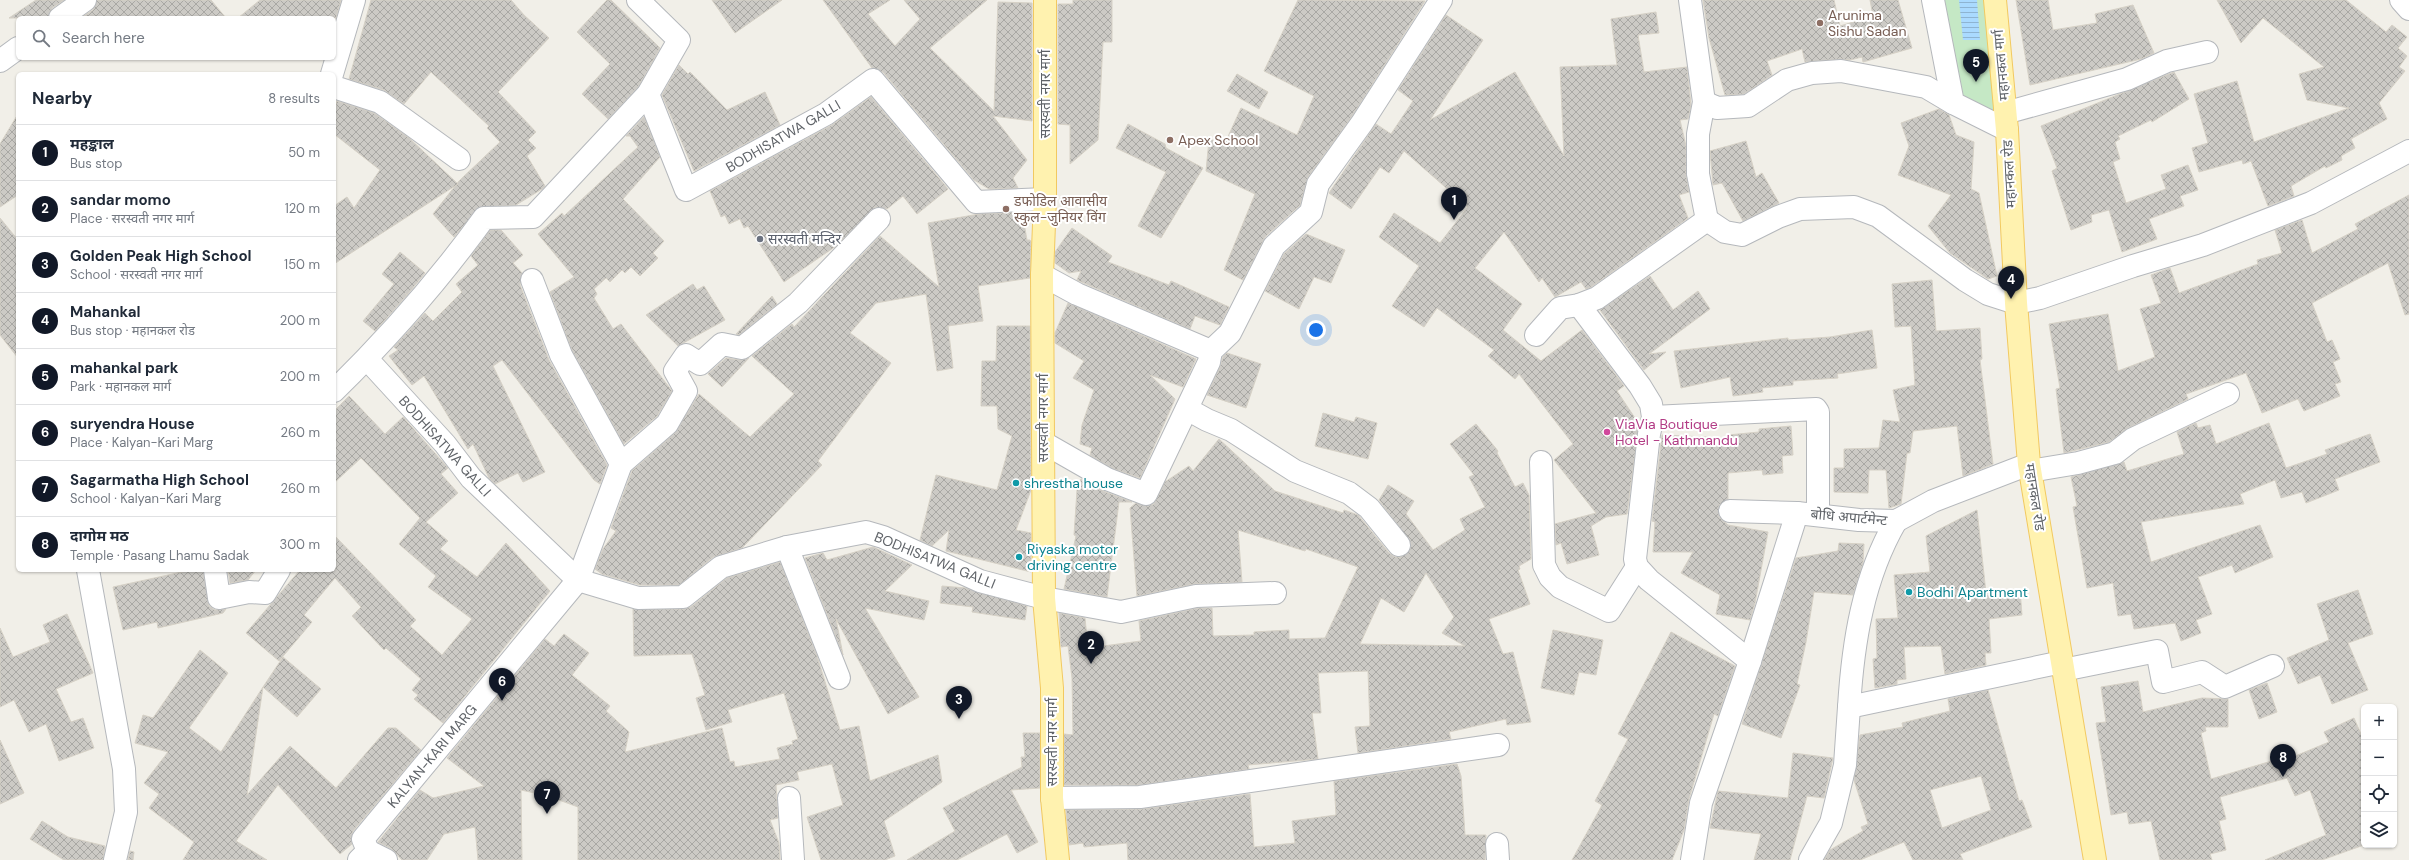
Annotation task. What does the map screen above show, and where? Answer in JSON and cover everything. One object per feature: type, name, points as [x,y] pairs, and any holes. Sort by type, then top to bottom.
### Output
[{"type":"main road","name":"सरस्वती नगर मार्ग","points":[[1045,0],[1045,198],[1042,275],[1044,598],[1052,688],[1052,798],[1058,860]]},
{"type":"main road","name":"महानकल मार्ग","points":[[1995,0],[2006,122]]},
{"type":"main road","name":"महानकल रोड","points":[[2006,122],[2016,302],[2030,468],[2095,860]]},
{"type":"street","points":[[63,16],[85,0]]},
{"type":"street","points":[[333,72],[354,0]]},
{"type":"street","points":[[336,389],[367,359],[458,254],[484,218],[533,216],[648,94],[679,40],[638,0]]},
{"type":"street","points":[[1044,443],[1107,478],[1146,494],[1209,362],[1211,352],[1230,333],[1274,246],[1311,212],[1318,184],[1362,123],[1441,0]]},
{"type":"street","points":[[1690,0],[1704,102],[1698,134],[1698,174],[1707,220],[1725,232],[1742,235],[1778,217],[1800,209],[1854,206],[1878,216],[1965,280],[1988,294],[2016,302],[2040,298],[2133,266],[2203,245],[2311,203],[2409,151]]},
{"type":"street","points":[[1933,0],[1953,103]]},
{"type":"street","points":[[2401,0],[2409,9]]},
{"type":"street","points":[[0,61],[16,49]]},
{"type":"street","points":[[1704,102],[1717,108],[1748,106],[1787,80],[1812,73],[1841,71],[1926,88],[1953,103],[2006,122],[2127,79],[2167,61],[2207,52]]},
{"type":"street","name":"BODHISATWA GALLI","points":[[648,94],[686,190],[826,114],[873,80],[976,202],[1045,198]]},
{"type":"street","points":[[336,88],[380,102],[459,159]]},
{"type":"street","points":[[578,580],[621,464],[667,424],[686,391],[675,372],[686,355],[700,364],[722,344],[742,348],[798,303],[879,219]]},
{"type":"street","points":[[1536,335],[1560,308],[1579,305],[1604,294],[1707,220]]},
{"type":"street","points":[[1042,275],[1077,294],[1211,352]]},
{"type":"street","points":[[532,280],[561,355],[621,464]]},
{"type":"street","points":[[1579,305],[1640,386],[1651,404],[1653,417],[1649,434],[1634,559],[1636,567],[1649,580],[1750,661]]},
{"type":"street","name":"BODHISATWA GALLI","points":[[367,359],[445,444],[471,478],[578,580],[638,598],[683,597],[721,567],[787,547],[866,532],[884,537],[980,581],[1044,598],[1121,612],[1196,596],[1275,593]]},
{"type":"street","name":"बोधि अपार्टमेन्ट","points":[[1730,511],[1807,513],[1859,520],[1896,520],[1933,501],[2030,468],[2115,453],[2133,439],[2228,394]]},
{"type":"street","points":[[1187,409],[1207,420],[1231,430],[1295,471],[1349,493],[1369,508],[1399,545]]},
{"type":"street","points":[[1653,417],[1816,409],[1818,412],[1807,513],[1750,661],[1701,803],[1692,860]]},
{"type":"street","points":[[1541,462],[1544,565],[1553,582],[1608,612],[1612,610],[1636,567]]},
{"type":"street","points":[[1810,860],[1830,823],[1845,765],[1850,707],[1851,672],[1862,606],[1884,542],[1896,520]]},
{"type":"street","points":[[787,547],[839,678]]},
{"type":"street","points":[[88,572],[124,769],[126,812],[115,860]]},
{"type":"street","points":[[215,572],[219,598],[249,592],[265,593],[278,572]]},
{"type":"street","name":"KALYAN-KARI MARG","points":[[371,857],[363,840],[578,580]]},
{"type":"street","points":[[1850,707],[2063,666],[2157,651],[2163,682],[2202,672],[2224,687],[2273,666]]},
{"type":"street","points":[[1052,798],[1140,797],[1498,745]]},
{"type":"street","points":[[789,798],[793,860]]},
{"type":"green space","points":[[1938,0],[1992,0],[2003,124],[1957,104]]},
{"type":"water","points":[[1959,0],[1977,0],[1980,40],[1963,40]]},
{"type":"building","points":[[36,0],[64,0],[52,8],[49,16],[16,16],[16,18],[9,18]]},
{"type":"building","points":[[97,0],[211,0],[224,16],[84,16],[93,10]]},
{"type":"building","points":[[260,0],[341,0],[336,18],[336,16],[240,16]]},
{"type":"building","points":[[371,0],[511,0],[524,15],[549,38],[498,92],[536,132],[528,140],[536,148],[527,156],[545,186],[542,189],[516,205],[479,207],[454,237],[433,214],[459,181],[500,142],[487,128],[489,126],[431,72],[404,104],[384,90],[349,79]]},
{"type":"building","points":[[607,0],[611,0],[660,48],[638,87],[608,119],[582,94],[610,64],[577,32]]},
{"type":"building","points":[[712,0],[782,0],[735,33]]},
{"type":"building","points":[[823,0],[890,0],[868,14],[895,46],[920,19],[904,0],[987,0],[930,48],[994,111],[998,2],[1032,3],[1032,121],[993,116],[1027,160],[1013,178],[1018,188],[989,189],[974,180],[883,72],[872,68]]},
{"type":"building","points":[[1073,0],[1112,0],[1112,42],[1103,42],[1098,140],[1070,164],[1070,125],[1058,124],[1058,4],[1073,4]]},
{"type":"building","points":[[1298,0],[1425,1],[1352,116],[1308,177],[1300,205],[1265,237],[1243,280],[1224,270],[1255,194],[1206,171],[1209,140],[1226,141],[1241,108],[1297,135],[1314,96],[1264,71]]},
{"type":"building","points":[[1703,0],[1834,0],[1840,26],[1873,16],[1870,0],[1898,0],[1912,48],[1863,62],[1862,57],[1850,60],[1840,59],[1805,62],[1802,49],[1767,61],[1772,75],[1744,94],[1725,95],[1709,38]]},
{"type":"building","points":[[2016,0],[2048,0],[2053,30],[2097,23],[2095,14],[2133,5],[2154,53],[2141,59],[2030,85]]},
{"type":"building","points":[[2217,0],[2346,0],[2386,32],[2392,25],[2407,37],[2398,48],[2407,56],[2399,67],[2405,71],[2379,103],[2387,119],[2351,139],[2355,148],[2341,156],[2342,160],[2326,168],[2325,166],[2291,186],[2294,196],[2268,206],[2251,161],[2243,164],[2242,160],[2199,172],[2192,148],[2208,143],[2194,94],[2237,81],[2254,142],[2349,108],[2307,100],[2299,74],[2324,67],[2263,18],[2241,43]]},
{"type":"building","points":[[1656,12],[1659,33],[1638,35],[1644,72],[1687,67],[1691,105],[1688,119],[1680,120],[1686,146],[1686,174],[1689,192],[1679,195],[1688,218],[1591,287],[1586,289],[1581,282],[1555,297],[1542,278],[1539,282],[1504,232],[1475,268],[1522,304],[1503,330],[1541,361],[1582,330],[1624,386],[1617,391],[1639,424],[1627,514],[1606,517],[1591,526],[1599,555],[1567,564],[1561,543],[1556,545],[1555,524],[1596,513],[1554,460],[1573,444],[1519,374],[1515,379],[1488,356],[1494,350],[1437,308],[1424,327],[1392,306],[1419,266],[1379,237],[1394,213],[1440,243],[1468,207],[1404,151],[1389,173],[1380,167],[1351,209],[1329,193],[1376,124],[1391,134],[1413,101],[1398,90],[1446,15],[1483,40],[1430,120],[1515,72],[1564,156],[1560,67],[1617,65],[1611,19]]},
{"type":"building","points":[[679,65],[688,74],[690,72],[727,110],[765,92],[780,125],[694,171],[662,95]]},
{"type":"building","points":[[2174,72],[2189,99],[2152,122],[2151,120],[2118,136],[2120,139],[2115,142],[2120,159],[2113,162],[2126,203],[2166,189],[2161,175],[2188,165],[2198,190],[2180,196],[2184,206],[2149,219],[2157,239],[2122,252],[2109,210],[2091,215],[2092,222],[2071,230],[2052,171],[2057,168],[2041,126]]},
{"type":"building","points":[[1237,74],[1268,92],[1259,109],[1227,91]]},
{"type":"building","points":[[871,97],[948,189],[917,214],[903,196],[887,209],[875,207],[836,246],[784,282],[748,226],[744,228],[740,219],[729,224],[725,215],[721,217],[710,191],[832,125]]},
{"type":"building","points":[[337,101],[374,113],[409,138],[458,184],[336,263],[336,205],[347,197],[354,208],[380,170],[336,136]]},
{"type":"building","points":[[1939,109],[1949,115],[1956,135],[1974,142],[1971,189],[1979,193],[1997,276],[1988,279],[1950,253],[1928,226],[1951,195],[1898,175],[1909,146],[1901,123]]},
{"type":"building","points":[[16,117],[16,196],[0,207],[0,144]]},
{"type":"building","points":[[644,117],[660,157],[623,199],[664,241],[653,253],[658,258],[640,276],[631,267],[625,273],[622,270],[610,282],[606,278],[594,289],[597,294],[594,298],[613,329],[621,324],[672,391],[657,416],[624,444],[572,350],[550,292],[574,277],[538,234],[562,213],[564,216],[638,147],[630,136],[626,136]]},
{"type":"building","points":[[1128,124],[1165,144],[1166,148],[1203,168],[1161,238],[1138,226],[1166,172],[1116,148]]},
{"type":"building","points":[[1746,141],[1756,177],[1762,173],[1779,203],[1743,221],[1722,183],[1713,185],[1710,151]]},
{"type":"building","points":[[2409,195],[2409,314],[2405,315],[2388,263],[2312,303],[2327,342],[2332,340],[2340,359],[2333,362],[2341,382],[2335,384],[2340,396],[2304,411],[2298,399],[2262,413],[2246,373],[2186,394],[2188,399],[2128,428],[2109,442],[2064,453],[2056,389],[2060,388],[2049,324],[2108,314],[2118,371],[2155,357],[2140,309],[2161,303],[2151,275],[2170,268],[2179,293],[2258,264],[2257,260],[2282,253],[2275,230],[2302,220],[2312,253],[2358,229],[2355,224]]},
{"type":"building","points":[[1022,212],[1027,240],[1030,240],[1031,242],[1030,278],[978,286],[983,321],[948,326],[953,368],[937,371],[926,294],[876,303],[850,333],[891,363],[818,461],[822,465],[742,548],[713,557],[679,585],[640,585],[602,574],[595,569],[603,549],[616,531],[611,528],[632,471],[675,433],[699,394],[750,437],[794,394],[752,356],[792,324],[794,327],[880,236],[939,287],[928,223],[979,214]]},
{"type":"building","points":[[0,218],[16,238],[16,355],[0,335]]},
{"type":"building","points":[[1072,228],[1112,256],[1108,262],[1169,285],[1171,281],[1229,307],[1220,325],[1195,316],[1190,329],[1077,280],[1081,271],[1069,273],[1055,263],[1055,252]]},
{"type":"building","points":[[490,230],[501,230],[523,255],[513,263],[522,273],[520,285],[549,360],[607,465],[600,484],[594,480],[502,360],[493,366],[545,472],[523,482],[518,473],[495,484],[489,478],[473,444],[468,449],[424,376],[412,385],[389,356],[398,350],[394,347],[425,313],[433,321],[462,292],[456,284],[478,265],[471,256]]},
{"type":"building","points":[[1306,234],[1345,250],[1331,283],[1314,277],[1299,309],[1265,291],[1284,254]]},
{"type":"building","points":[[400,252],[425,273],[375,331],[363,321],[394,284],[382,274]]},
{"type":"building","points":[[1650,276],[1673,310],[1698,291],[1710,309],[1649,354],[1666,352],[1644,370],[1600,310]]},
{"type":"building","points":[[1932,280],[1936,331],[1980,328],[1982,359],[1980,360],[1993,464],[1963,476],[1957,426],[1913,431],[1910,453],[1907,453],[1901,504],[1889,508],[1886,470],[1869,470],[1868,493],[1834,492],[1834,468],[1844,468],[1844,449],[1879,448],[1883,420],[1900,422],[1893,390],[1915,385],[1911,326],[1895,327],[1892,284]]},
{"type":"building","points":[[693,284],[697,290],[704,286],[725,320],[678,346],[646,315]]},
{"type":"building","points":[[772,296],[777,304],[739,335],[736,334]]},
{"type":"building","points":[[1068,303],[1196,359],[1183,387],[1150,375],[1175,399],[1140,478],[1112,468],[1090,455],[1092,448],[1080,444],[1082,425],[1094,390],[1073,378],[1084,361],[1055,343],[1055,333]]},
{"type":"building","points":[[997,326],[1030,326],[1031,490],[1016,530],[1031,533],[1031,572],[946,551],[949,530],[932,546],[920,540],[936,475],[997,490],[1012,436],[998,429],[997,406],[981,406],[982,361],[996,361]]},
{"type":"building","points":[[1872,330],[1877,368],[1837,374],[1838,378],[1793,381],[1793,385],[1762,388],[1763,392],[1733,396],[1730,377],[1681,388],[1674,351],[1788,338],[1788,340],[1830,337]]},
{"type":"building","points":[[1227,353],[1261,364],[1246,408],[1207,395],[1223,357]]},
{"type":"building","points":[[726,358],[740,360],[749,358],[722,387],[708,374]]},
{"type":"building","points":[[349,396],[385,434],[403,417],[448,468],[441,474],[458,493],[426,522],[448,541],[440,549],[477,577],[506,543],[550,591],[443,723],[414,699],[418,695],[412,690],[421,679],[386,648],[384,650],[352,616],[361,607],[335,578],[304,615],[312,622],[279,661],[246,633],[298,572],[336,572],[336,537],[416,620],[410,626],[442,655],[472,619],[428,587],[436,576],[399,544],[420,518],[361,458],[336,481],[336,409]]},
{"type":"building","points":[[1323,413],[1354,422],[1356,417],[1377,423],[1368,459],[1315,446]]},
{"type":"building","points":[[2196,423],[2198,428],[2210,425],[2216,444],[2269,423],[2286,468],[2327,454],[2325,450],[2370,434],[2380,462],[2335,479],[2339,490],[2306,503],[2302,492],[2281,498],[2275,480],[2240,494],[2244,504],[2141,522],[2151,562],[2260,525],[2273,557],[2235,573],[2232,565],[2198,577],[2212,614],[2196,620],[2201,633],[2181,641],[2175,623],[2134,629],[2131,614],[2118,616],[2113,583],[2087,588],[2073,507],[2077,506],[2071,477],[2124,462],[2127,471],[2184,454],[2177,432]]},
{"type":"building","points":[[1476,424],[1498,451],[1497,453],[1515,487],[1523,483],[1529,495],[1531,559],[1519,566],[1520,569],[1518,570],[1530,604],[1489,619],[1503,654],[1513,652],[1531,722],[1507,725],[1506,719],[1449,732],[1451,739],[1358,753],[1355,727],[1370,726],[1368,671],[1318,673],[1321,713],[1312,713],[1318,759],[1248,765],[1249,769],[1139,785],[1064,785],[1064,734],[1073,735],[1072,678],[1068,646],[1061,647],[1059,613],[1085,618],[1088,648],[1141,641],[1139,621],[1198,608],[1212,608],[1213,636],[1254,635],[1254,632],[1289,630],[1289,639],[1325,638],[1358,567],[1306,549],[1305,551],[1238,530],[1242,582],[1194,584],[1137,596],[1130,508],[1136,503],[1147,506],[1154,504],[1165,482],[1189,466],[1193,471],[1219,439],[1275,491],[1343,513],[1344,510],[1358,515],[1389,553],[1395,557],[1401,557],[1410,550],[1411,543],[1379,500],[1388,485],[1414,501],[1406,514],[1433,550],[1465,530],[1460,519],[1485,507],[1469,477],[1474,475],[1450,444]],"holes":[[[1426,573],[1454,617],[1442,633],[1465,646],[1360,644],[1381,598],[1404,612]]]},
{"type":"building","points":[[1791,426],[1793,455],[1782,456],[1783,473],[1763,475],[1762,470],[1728,473],[1728,499],[1719,505],[1719,517],[1728,525],[1768,532],[1755,603],[1750,620],[1716,614],[1720,595],[1681,573],[1693,552],[1653,552],[1655,522],[1652,521],[1662,435],[1728,438],[1728,435],[1759,432],[1759,429]]},
{"type":"building","points":[[1081,479],[1103,491],[1132,502],[1119,502],[1107,597],[1064,589],[1076,536],[1074,535],[1077,490]]},
{"type":"building","points":[[1977,510],[1986,593],[2020,590],[2022,615],[1989,619],[1991,653],[1985,653],[1986,665],[1945,674],[1941,646],[1904,647],[1906,679],[1897,680],[1897,684],[1875,688],[1873,659],[1877,658],[1876,619],[1898,618],[1894,575],[1930,572],[1926,536]]},
{"type":"building","points":[[1839,543],[1864,544],[1863,563],[1853,595],[1814,592],[1806,642],[1797,684],[1800,685],[1781,738],[1742,724],[1796,558],[1838,551]]},
{"type":"building","points":[[873,547],[912,565],[885,591],[929,601],[924,620],[865,608],[919,697],[888,714],[836,619],[843,655],[805,558],[823,553],[827,560]]},
{"type":"building","points":[[780,562],[817,656],[840,730],[859,726],[870,781],[938,755],[942,782],[884,821],[895,856],[885,860],[821,860],[807,817],[843,805],[832,764],[797,772],[799,780],[776,785],[778,818],[770,820],[779,843],[780,860],[578,860],[578,807],[548,796],[521,790],[522,860],[478,860],[475,827],[444,834],[427,860],[402,860],[392,849],[378,842],[420,790],[433,798],[484,786],[447,758],[545,639],[554,646],[564,634],[589,653],[572,675],[610,706],[606,711],[629,732],[625,752],[722,728],[730,762],[734,761],[735,767],[780,759],[777,748],[793,744],[792,741],[798,739],[784,693],[728,710],[732,722],[706,730],[696,698],[705,695],[692,654],[634,656],[633,609],[684,609],[691,607],[727,578]]},
{"type":"building","points":[[182,572],[203,572],[209,606],[215,610],[226,609],[223,613],[158,628],[157,622],[123,630],[113,587]]},
{"type":"building","points":[[228,572],[254,572],[248,580],[230,583]]},
{"type":"building","points":[[942,586],[966,588],[1027,606],[1025,620],[972,612],[973,607],[940,603]]},
{"type":"building","points":[[2358,590],[2373,634],[2348,643],[2368,690],[2332,704],[2320,675],[2298,684],[2287,658],[2329,640],[2317,604]]},
{"type":"building","points":[[67,614],[93,673],[56,689],[71,722],[83,718],[94,748],[59,761],[46,724],[29,732],[14,700],[0,707],[0,628],[13,657],[50,642],[43,625]]},
{"type":"building","points":[[1553,630],[1603,640],[1596,675],[1579,672],[1574,695],[1541,688]]},
{"type":"building","points":[[1671,632],[1735,666],[1718,716],[1714,714],[1689,799],[1684,830],[1672,860],[1572,860],[1602,805],[1595,801],[1628,739],[1618,734]]},
{"type":"building","points":[[200,650],[228,673],[189,728],[221,752],[263,687],[247,795],[290,746],[336,788],[388,728],[396,728],[421,750],[353,831],[351,838],[352,844],[340,854],[278,785],[236,841],[267,860],[183,860],[194,842],[149,808],[159,794],[144,783],[168,752],[135,743],[143,715],[153,718]]},
{"type":"building","points":[[283,657],[321,689],[297,717],[263,687]]},
{"type":"building","points":[[2138,681],[2143,712],[2202,698],[2228,699],[2228,727],[2205,727],[2206,731],[2201,733],[2211,779],[2275,760],[2276,764],[2329,742],[2324,732],[2354,718],[2361,734],[2361,846],[2322,860],[2265,860],[2326,835],[2310,790],[2295,796],[2287,778],[2220,797],[2226,819],[2219,821],[2226,850],[2210,854],[2212,860],[2160,860],[2151,821],[2129,824],[2127,812],[2111,815],[2096,723],[2106,722],[2101,687]]},
{"type":"building","points":[[2267,683],[2277,712],[2259,719],[2249,690]]},
{"type":"building","points":[[1988,690],[2019,801],[2022,800],[2032,827],[1960,854],[1963,860],[1913,860],[1904,842],[1860,860],[1824,860],[1830,850],[1863,831],[1861,827],[1868,824],[1854,780],[1860,735],[1903,727],[1902,723],[1950,711],[1948,699]],"holes":[[[1981,776],[1991,810],[1942,828],[1930,790]]]},
{"type":"building","points":[[1023,733],[1040,733],[1040,788],[1011,790],[1038,842],[1017,853],[1007,834],[957,860],[907,860],[955,831],[943,808],[1022,767],[1021,757],[1025,757]]},
{"type":"building","points":[[0,740],[24,793],[0,804]]},
{"type":"building","points":[[1793,753],[1833,758],[1824,798],[1807,796],[1790,860],[1754,860],[1761,834],[1710,828],[1718,791],[1788,798]]},
{"type":"building","points":[[1457,764],[1461,776],[1465,835],[1486,835],[1485,860],[1128,860],[1127,843],[1084,847],[1083,843],[1069,845],[1066,810],[1142,809],[1250,794],[1254,847],[1295,843],[1292,821],[1336,815],[1334,781]]},
{"type":"building","points":[[42,821],[68,837],[105,846],[103,860],[64,860],[30,839]]},
{"type":"building","points":[[130,851],[134,852],[133,860],[128,860]]},
{"type":"place","name":"Arunima Sishu Sadan","points":[[1820,23]]},
{"type":"place","name":"mahankal park","points":[[1976,82]]},
{"type":"place","name":"Apex School","points":[[1170,140]]},
{"type":"place","name":"डफोडिल आवासीय स्कुल-जुनियर विंग","points":[[1006,209]]},
{"type":"place","name":"महङ्काल","points":[[1454,220]]},
{"type":"place","name":"सरस्वती मन्दिर","points":[[760,239]]},
{"type":"place","name":"Mahankal","points":[[2011,299]]},
{"type":"place","name":"ViaVia Boutique Hotel - Kathmandu","points":[[1607,432]]},
{"type":"place","name":"shrestha house","points":[[1016,483]]},
{"type":"place","name":"Riyaska motor driving centre","points":[[1019,557]]},
{"type":"place","name":"Bodhi Apartment","points":[[1909,592]]},
{"type":"place","name":"sandar momo","points":[[1091,664]]},
{"type":"place","name":"suryendra House","points":[[502,701]]},
{"type":"place","name":"Golden Peak High School","points":[[959,719]]},
{"type":"place","name":"दागोम मठ","points":[[2283,777]]},
{"type":"place","name":"Sagarmatha High School","points":[[547,814]]}]
